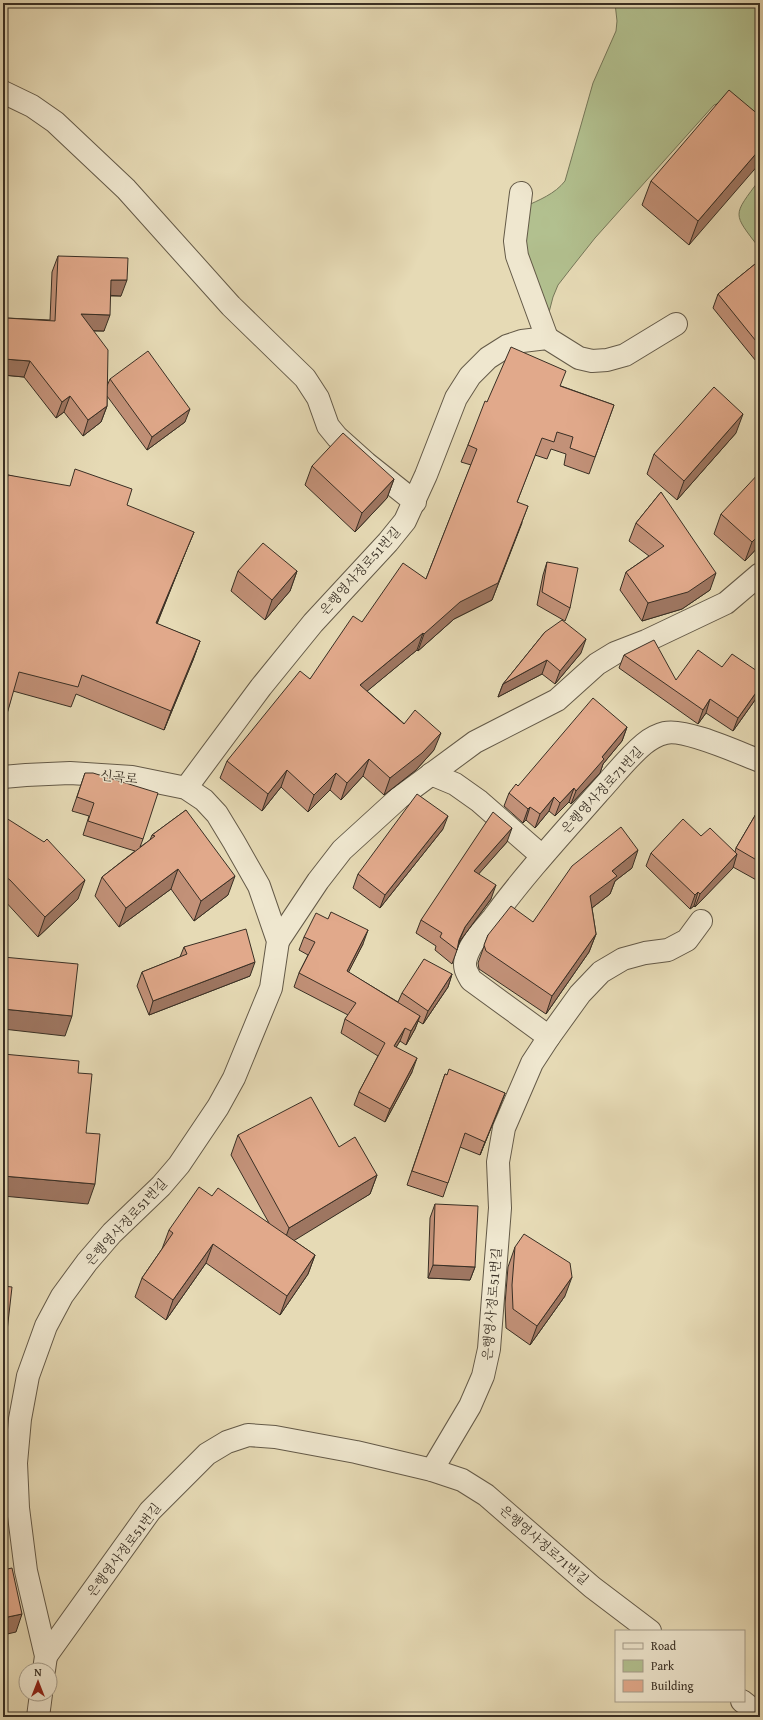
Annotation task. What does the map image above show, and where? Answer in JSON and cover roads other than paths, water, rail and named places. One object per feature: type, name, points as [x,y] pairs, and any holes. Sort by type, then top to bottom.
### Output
[{"type":"lane","points":[[3,92],[32,106],[55,122],[126,189],[231,306],[305,378],[318,398],[328,426],[337,437],[366,463],[415,502]]},
{"type":"lane","points":[[521,192],[515,241],[518,256],[547,338],[579,358],[592,361],[607,360],[625,355],[676,324]]},
{"type":"lane","name":"은행영사정로51번길","points":[[278,942],[259,886],[234,842],[217,814],[204,800],[186,788],[261,687],[313,623],[388,542],[405,521],[415,502],[456,398],[470,376],[488,358],[507,346],[522,341],[547,338]]},
{"type":"lane","name":"은행영사정로51번길","points":[[45,1662],[26,1571],[18,1508],[16,1463],[17,1448],[20,1419],[28,1376],[46,1326],[62,1296],[87,1262],[112,1233],[161,1186],[179,1165],[218,1107],[234,1078],[271,988],[278,942],[318,881],[342,850],[399,798],[475,742],[557,700],[597,664],[615,653],[726,603],[760,574]]},
{"type":"lane","name":"은행영사정로71번길","points":[[549,1037],[471,980],[464,969],[465,958],[472,945],[542,856],[627,761],[643,745],[656,736],[667,732],[677,732],[760,761]]},
{"type":"lane","name":"신곡로","points":[[3,777],[26,774],[70,773],[132,777],[186,788]]},
{"type":"lane","points":[[431,774],[454,784],[479,801],[542,856]]},
{"type":"lane","name":"은행영사정로51번길","points":[[46,1662],[150,1511],[207,1454],[227,1442],[248,1435],[275,1437],[356,1452],[432,1470],[470,1406],[484,1376],[489,1349],[500,1208],[498,1162],[504,1128],[532,1063],[580,994],[601,972],[623,959],[645,953],[668,950],[687,940],[701,921]]},
{"type":"lane","name":"은행영사정로71번길","points":[[432,1470],[462,1480],[486,1495],[592,1587],[649,1630]]},
{"type":"lane","points":[[38,1717],[40,1702]]},
{"type":"lane","points":[[743,1702],[760,1715]]}]
